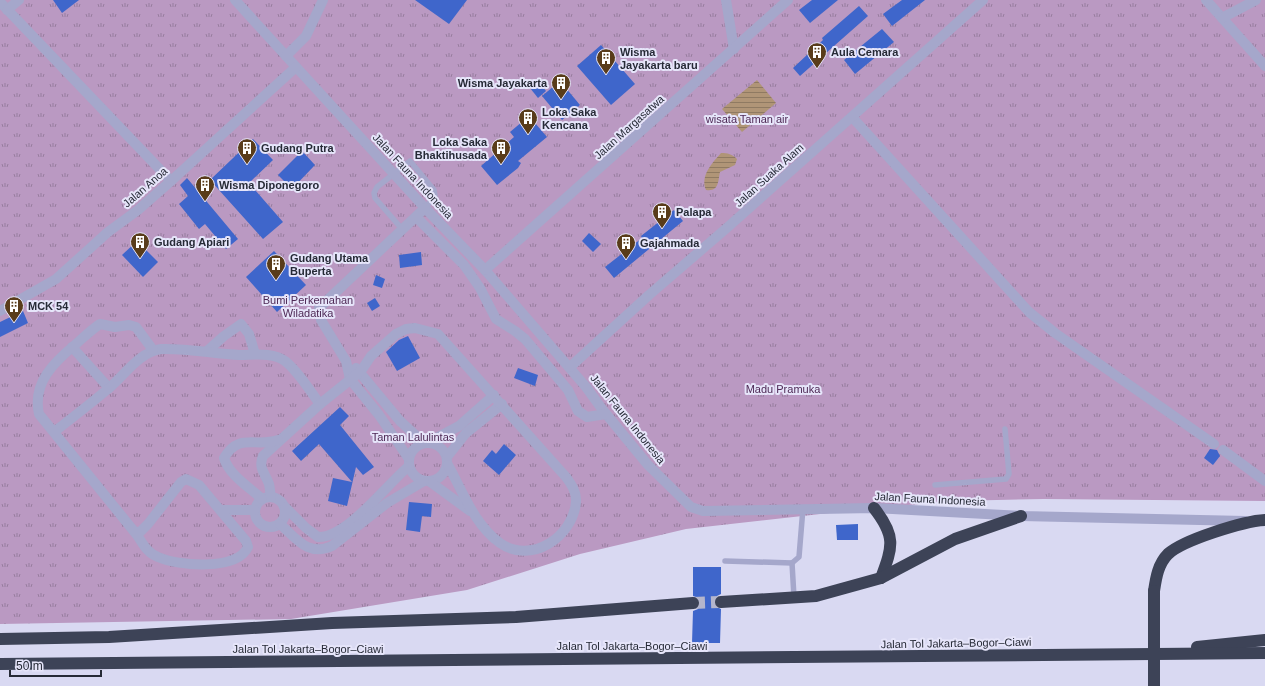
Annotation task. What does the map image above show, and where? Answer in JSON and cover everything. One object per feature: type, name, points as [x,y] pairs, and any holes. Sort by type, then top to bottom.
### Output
[{"type":"highway","points":[[874,508],[887,524],[891,539],[889,555],[881,578]]},
{"type":"highway","points":[[721,602],[816,596],[881,578],[955,539],[1021,516]]},
{"type":"highway","points":[[1154,686],[1154,591],[1158,570],[1168,554],[1185,543],[1251,521],[1265,520]]},
{"type":"highway","points":[[0,639],[109,637],[332,623],[516,617],[693,603]]},
{"type":"highway","points":[[1132,654],[1265,640]]},
{"type":"highway","name":"Jalan Tol Jakarta–Bogor–Ciawi","points":[[0,664],[1265,653]]},
{"type":"street","points":[[19,0],[4,6],[171,181]]},
{"type":"street","name":"Jalan Fauna Indonesia","points":[[235,0],[425,208],[485,270],[570,367],[648,465],[691,507],[703,511],[803,508],[874,508],[1021,516],[1251,521]]},
{"type":"street","points":[[286,56],[306,36],[323,0]]},
{"type":"street","points":[[726,0],[734,49]]},
{"type":"street","name":"Jalan Margasatwa","points":[[485,270],[788,0]]},
{"type":"street","name":"Jalan Suaka Alam","points":[[570,367],[649,295],[852,118],[983,0]]},
{"type":"street","points":[[1206,0],[1265,66]]},
{"type":"street","points":[[1222,18],[1256,0]]},
{"type":"street","name":"Jalan Anoa","points":[[0,311],[56,279],[108,232],[138,210],[171,181],[296,67]]},
{"type":"street","points":[[852,118],[1029,312],[1055,333],[1214,444]]},
{"type":"street","points":[[425,208],[319,308],[321,320],[346,361],[350,379],[379,416],[409,462],[414,476],[426,481],[472,512]]},
{"type":"street","points":[[416,217],[464,265],[480,288],[496,319],[516,331],[525,339],[557,376],[572,396],[578,411],[587,417],[606,414]]},
{"type":"street","points":[[137,535],[148,524],[181,482],[186,479],[200,485],[246,541],[248,547],[242,555],[226,562],[211,564],[158,558],[147,551],[137,535],[40,414],[38,398],[47,372],[55,361],[102,324],[115,327],[129,325],[136,327],[153,350]]},
{"type":"street","points":[[207,351],[235,327],[241,324],[249,334],[255,354]]},
{"type":"street","points":[[221,510],[255,510],[266,498],[269,483],[262,473],[261,461],[263,456],[320,404],[361,371],[371,356],[396,334],[406,329],[421,329],[438,334],[566,477],[574,490],[576,501],[573,515],[566,526],[552,541],[540,549],[527,552],[501,544],[489,533],[472,512],[439,445],[426,442],[400,421],[361,371],[346,361]]},
{"type":"street","points":[[72,347],[109,388]]},
{"type":"street","points":[[54,432],[153,350],[174,348],[241,355],[255,354],[275,357],[285,361],[303,381],[320,404]]},
{"type":"street","points":[[282,439],[267,444],[245,442],[233,448],[224,458],[226,465],[231,471],[266,498],[279,500],[315,535],[326,537],[332,535],[375,500],[409,462],[414,449],[459,426],[494,395]]},
{"type":"street","points":[[280,524],[308,548],[323,550],[332,546],[387,503],[426,481],[441,477],[448,461],[466,433],[502,404]]},
{"type":"street","points":[[1223,450],[1265,481]]},
{"type":"street","points":[[255,510],[257,520],[266,527],[271,528],[280,524],[285,516],[285,506]]},
{"type":"lane","points":[[402,229],[375,198],[374,193],[377,187],[410,161],[434,190],[435,196],[425,208]]},
{"type":"lane","points":[[935,485],[1006,479],[1009,474],[1006,428]]},
{"type":"lane","points":[[725,561],[792,563],[799,557],[803,508]]},
{"type":"lane","points":[[792,563],[794,598]]},
{"type":"green space","name":"Bumi Perkemahan Wiladatika","points":[[0,0],[1265,0],[1265,501],[1044,499],[954,501],[874,508],[686,529],[580,554],[467,590],[291,619],[0,624]]},
{"type":"shaded area","points":[[757,80],[776,103],[742,132],[722,109]]},
{"type":"shaded area","points":[[721,153],[730,154],[735,157],[737,159],[735,165],[720,172],[716,188],[706,190],[705,180],[708,170]]},
{"type":"building","points":[[53,0],[79,0],[62,13]]},
{"type":"building","points":[[415,0],[467,0],[449,24]]},
{"type":"building","points":[[812,0],[838,0],[810,23],[799,10]]},
{"type":"building","points":[[902,0],[925,0],[892,26],[883,14]]},
{"type":"building","points":[[859,6],[868,16],[800,76],[793,68],[823,40],[822,38]]},
{"type":"building","points":[[882,29],[894,42],[855,74],[844,60]]},
{"type":"building","name":"Wisma Jayakarta baru","points":[[601,45],[635,84],[611,105],[577,66]]},
{"type":"building","points":[[538,81],[546,91],[538,98],[530,88]]},
{"type":"building","name":"Wisma Jayakarta","points":[[560,81],[580,105],[562,120],[542,96]]},
{"type":"building","points":[[529,116],[547,137],[518,161],[521,163],[518,168],[497,185],[481,166],[514,137],[510,132]]},
{"type":"building","points":[[253,139],[273,160],[249,183],[283,222],[263,239],[210,180]]},
{"type":"building","points":[[302,151],[315,165],[292,189],[278,175]]},
{"type":"building","points":[[187,178],[238,239],[226,249],[205,224],[199,229],[179,204],[188,196],[180,185]]},
{"type":"building","points":[[674,210],[683,221],[614,278],[605,267],[642,238],[641,236]]},
{"type":"building","points":[[589,233],[601,244],[593,252],[582,241]]},
{"type":"building","name":"Gudang Apiari","points":[[137,241],[158,262],[143,277],[122,255]]},
{"type":"building","name":"Gudang Utama Buperta","points":[[274,251],[306,285],[277,312],[246,277]]},
{"type":"building","points":[[421,252],[422,265],[400,268],[399,255]]},
{"type":"building","points":[[376,275],[385,279],[382,288],[373,285]]},
{"type":"building","points":[[375,298],[380,306],[372,311],[367,303]]},
{"type":"building","name":"MCK 54","points":[[23,311],[28,323],[0,337],[0,322]]},
{"type":"building","points":[[408,336],[420,358],[397,371],[386,352],[399,340]]},
{"type":"building","points":[[518,368],[538,375],[535,386],[514,378]]},
{"type":"building","points":[[340,407],[349,416],[340,425],[374,467],[363,475],[356,467],[347,506],[328,501],[333,478],[352,482],[319,444],[301,461],[292,451]]},
{"type":"building","points":[[504,444],[516,455],[499,475],[483,461],[492,450],[496,454]]},
{"type":"building","points":[[1210,449],[1217,450],[1220,456],[1213,465],[1204,458]]},
{"type":"building","points":[[409,502],[432,504],[431,517],[422,516],[420,532],[406,530]]},
{"type":"building","points":[[858,524],[858,540],[837,540],[836,525]]},
{"type":"building","points":[[693,567],[721,567],[721,594],[717,596],[714,602],[715,606],[721,609],[720,643],[692,643],[693,611],[698,609],[700,603],[699,598],[693,596]]},
{"type":"tunnel","points":[[693,603],[721,602]]},
{"type":"place","name":"Aula Cemara","points":[[817,69]]},
{"type":"place","name":"Wisma Jayakarta baru","points":[[606,75]]},
{"type":"place","name":"Wisma Jayakarta","points":[[561,100]]},
{"type":"place","name":"Loka Saka Kencana","points":[[528,135]]},
{"type":"place","name":"Gudang Putra","points":[[247,165]]},
{"type":"place","name":"Loka Saka Bhaktihusada","points":[[501,165]]},
{"type":"place","name":"Wisma Diponegoro","points":[[205,202]]},
{"type":"place","name":"Palapa","points":[[662,229]]},
{"type":"place","name":"Gudang Apiari","points":[[140,259]]},
{"type":"place","name":"Gajahmada","points":[[626,260]]},
{"type":"place","name":"Gudang Utama Buperta","points":[[276,281]]},
{"type":"place","name":"MCK 54","points":[[14,323]]},
{"type":"park label","name":"wisata Taman air","points":[[747,119]]},
{"type":"park label","name":"Madu Pramuka","points":[[783,389]]},
{"type":"park label","name":"Taman Lalulintas","points":[[413,437]]}]
